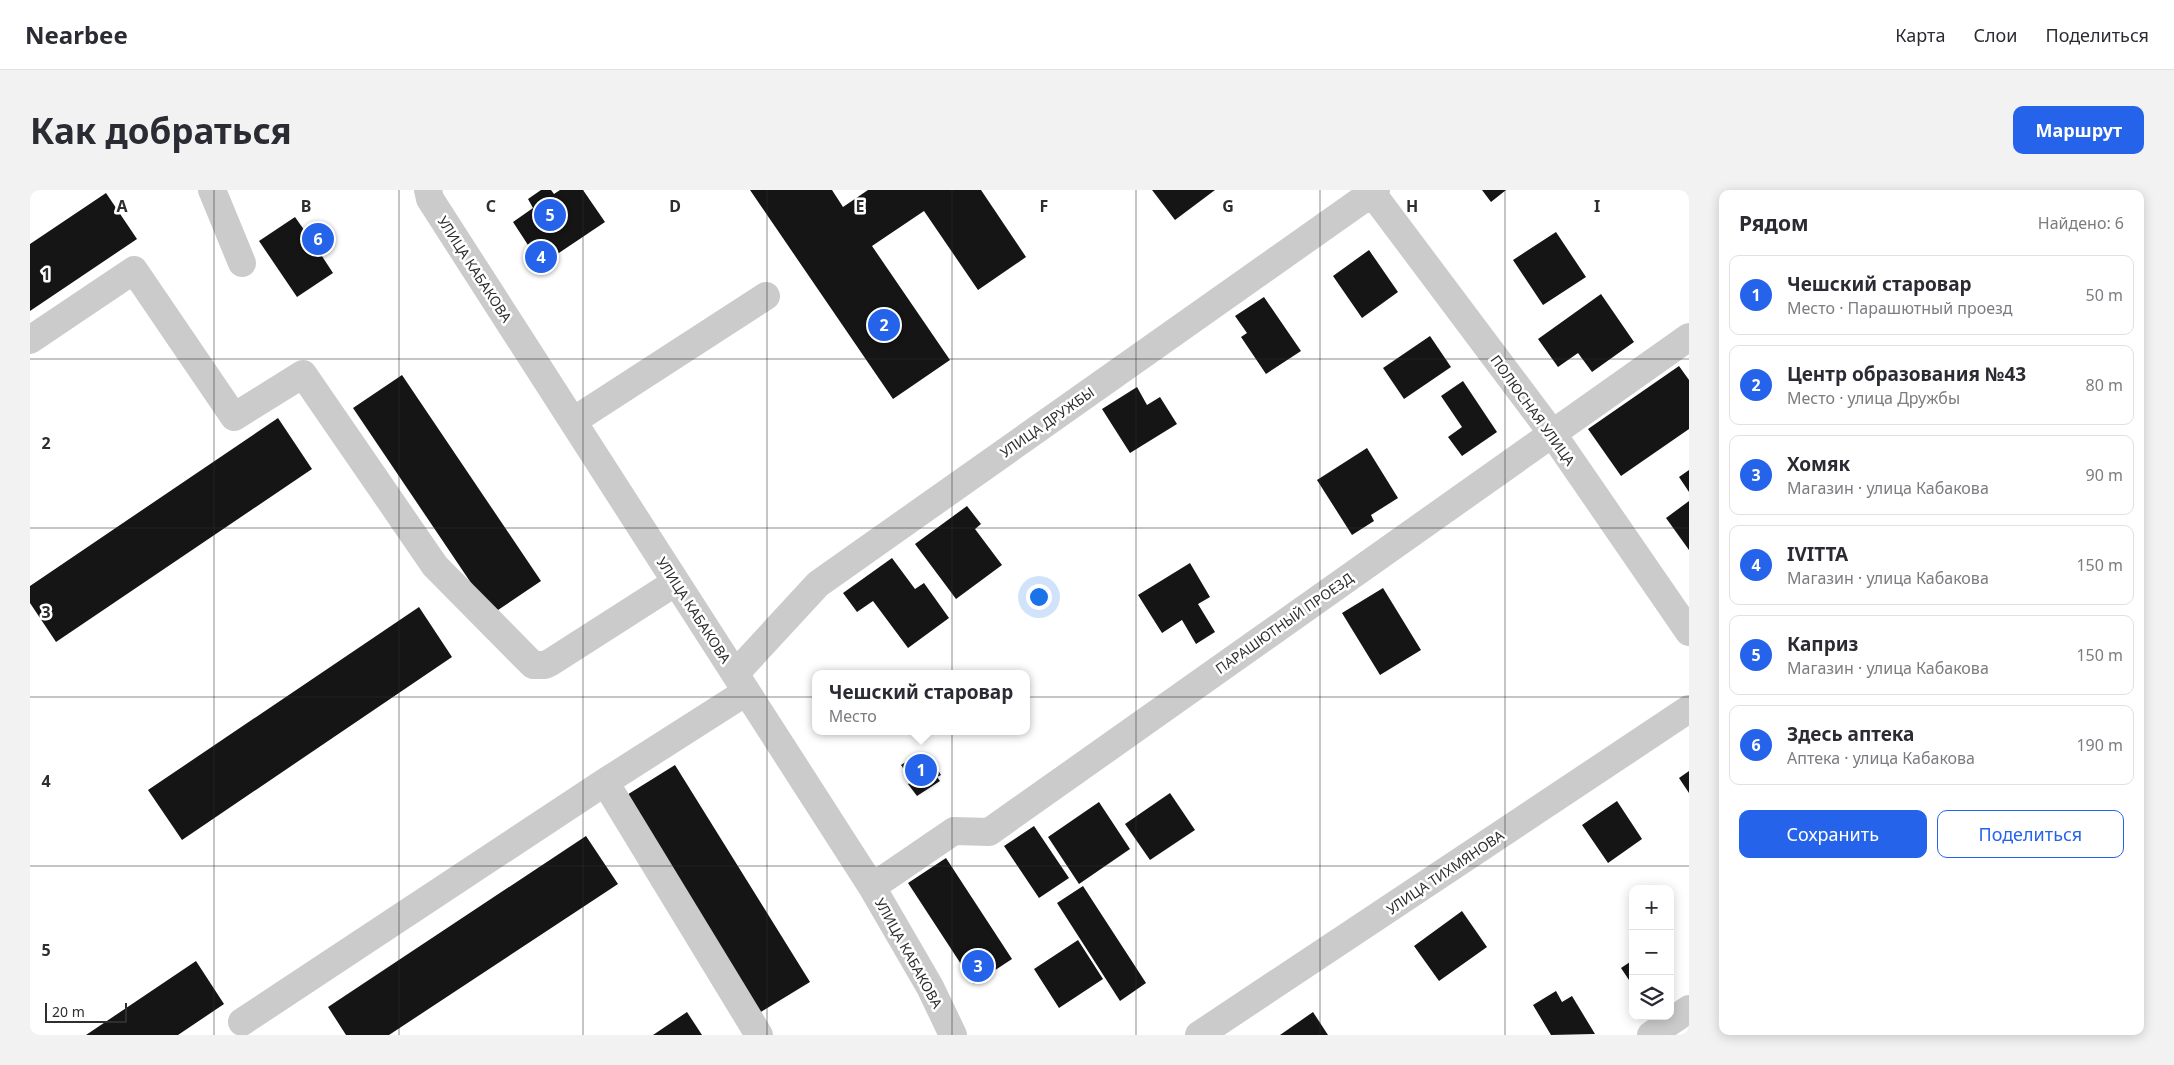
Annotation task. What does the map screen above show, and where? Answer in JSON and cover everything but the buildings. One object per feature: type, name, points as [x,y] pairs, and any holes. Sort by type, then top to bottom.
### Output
[{"type":"street","points":[[212,190],[242,263]]},
{"type":"street","name":"УЛИЦА КАБАКОВА","points":[[428,190],[430,199],[872,887],[930,987],[952,1035]]},
{"type":"street","name":"ПОЛЮСНАЯ УЛИЦА","points":[[1374,191],[1552,433],[1689,632]]},
{"type":"street","name":"УЛИЦА ДРУЖБЫ","points":[[242,1022],[605,782],[741,683],[818,584],[1374,191]]},
{"type":"street","points":[[30,340],[134,270],[234,417],[303,374],[435,566],[533,665],[545,666],[676,582]]},
{"type":"street","points":[[573,421],[766,296]]},
{"type":"street","name":"ПАРАШЮТНЫЙ ПРОЕЗД","points":[[872,887],[954,832],[988,832],[1689,337]]},
{"type":"street","name":"УЛИЦА ТИХМЯНОВА","points":[[1199,1035],[1689,709]]},
{"type":"street","points":[[605,782],[759,1035]]},
{"type":"street","points":[[1651,1035],[1689,1009]]},
{"type":"place","name":"Каприз","points":[[550,215]]},
{"type":"place","name":"Здесь аптека","points":[[318,239]]},
{"type":"place","name":"IVITTA","points":[[541,257]]},
{"type":"place","name":"Центр образования №43","points":[[884,325]]},
{"type":"place","name":"Чешский старовар","points":[[921,770]]},
{"type":"place","name":"Хомяк","points":[[978,966]]}]
